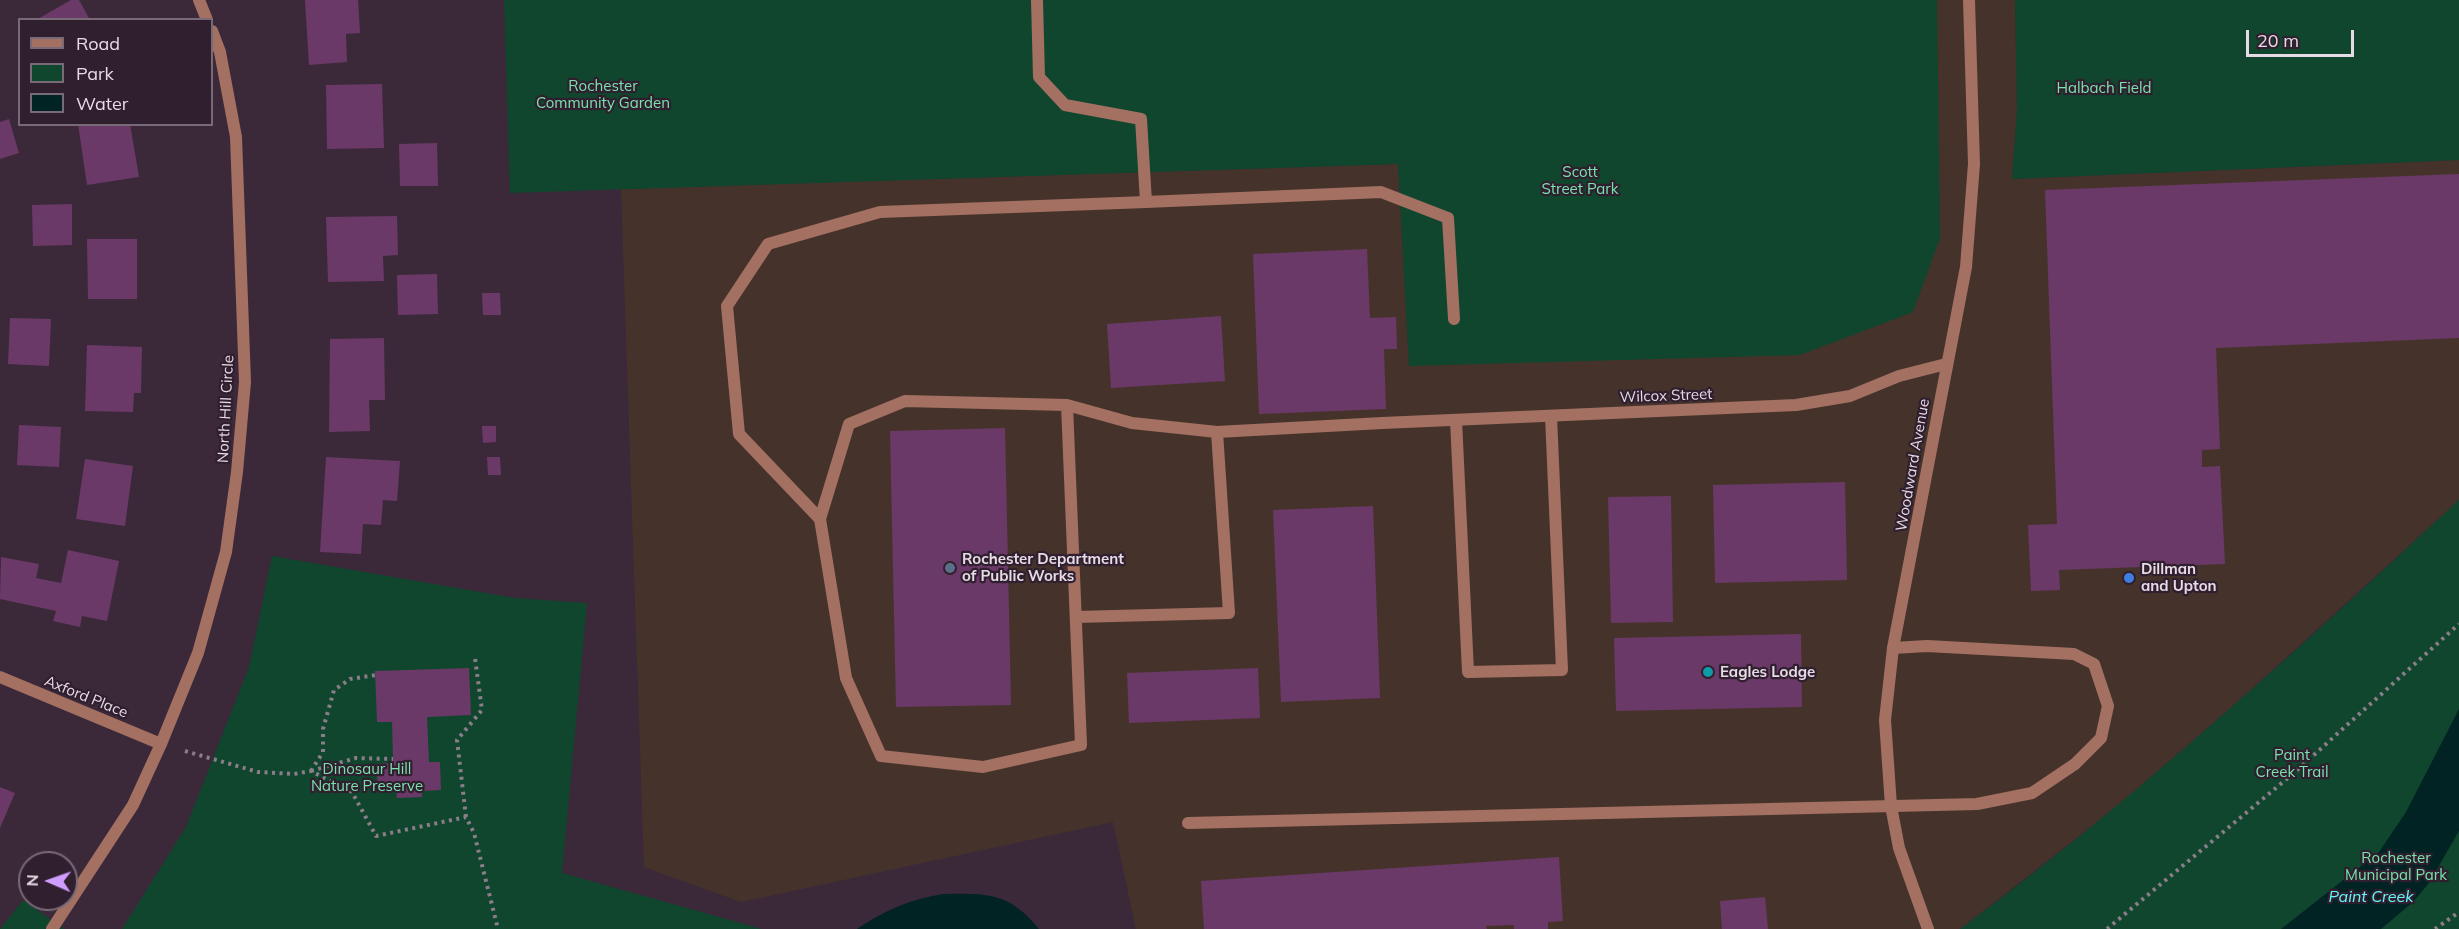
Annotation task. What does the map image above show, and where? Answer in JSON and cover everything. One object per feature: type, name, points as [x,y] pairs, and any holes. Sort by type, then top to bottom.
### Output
[{"type":"street","points":[[199,0],[206,18]]},
{"type":"street","points":[[1037,0],[1039,77],[1065,105],[1141,119],[1146,202]]},
{"type":"street","name":"Woodward Avenue","points":[[1928,929],[1905,868],[1891,806],[1885,720],[1893,648],[1966,267],[1974,164],[1970,0]]},
{"type":"street","name":"North Hill Circle","points":[[52,929],[134,805],[198,653],[226,552],[237,472],[245,382],[236,137],[220,52],[213,34]]},
{"type":"street","points":[[1067,405],[1081,745],[983,767],[881,756],[846,678],[820,519],[738,434],[727,306],[768,244],[880,212],[1381,192],[1448,218],[1455,319]]},
{"type":"street","name":"Wilcox Street","points":[[820,519],[849,424],[905,401],[1067,405],[1132,423],[1217,432],[1703,410],[1830,401],[1850,396],[1899,376],[1946,364]]},
{"type":"street","points":[[1456,420],[1468,672],[1562,670],[1551,416]]},
{"type":"street","points":[[1076,617],[1229,613],[1217,432]]},
{"type":"street","points":[[1188,823],[1977,804],[2032,793],[2075,764],[2101,738],[2108,706],[2094,664],[2074,654],[1927,646],[1893,648]]},
{"type":"street","name":"Axford Place","points":[[0,677],[161,744]]},
{"type":"path","points":[[2107,929],[2295,772],[2459,624]]},
{"type":"path","points":[[475,658],[482,710],[457,741],[466,817],[474,833],[498,929]]},
{"type":"path","points":[[310,771],[323,752],[323,729],[334,690],[350,679],[376,675]]},
{"type":"path","points":[[161,744],[258,772],[294,774],[356,758],[393,759]]},
{"type":"path","points":[[310,771],[352,792],[376,836],[466,817]]},
{"type":"path","points":[[2435,929],[2459,912]]},
{"type":"shaded area","points":[[1937,0],[2015,0],[2017,109],[2012,179],[2459,160],[2459,500],[2235,704],[2116,807],[1960,929],[1136,929],[1113,822],[741,902],[644,867],[621,189],[1398,164],[1409,365],[1937,107]]},
{"type":"green space","name":"Scott Street Park","points":[[504,0],[1937,0],[1940,238],[1913,312],[1800,355],[1409,366],[1398,164],[510,193]]},
{"type":"green space","name":"Halbach Field","points":[[2015,0],[2459,0],[2459,160],[2012,179],[2017,109]]},
{"type":"green space","name":"Paint Creek Trail","points":[[2459,500],[2459,929],[1960,929],[2090,828],[2216,721]]},
{"type":"green space","name":"Dinosaur Hill Nature Preserve","points":[[272,556],[515,598],[587,603],[562,873],[762,929],[122,929],[186,827],[249,667]]},
{"type":"green space","points":[[18,906],[18,911],[39,911],[64,929],[0,929]]},
{"type":"water","name":"Paint Creek","points":[[2459,709],[2459,831],[2429,883],[2413,902],[2381,929],[2281,929],[2379,852],[2406,812]]},
{"type":"water","points":[[944,894],[986,895],[1008,902],[1018,908],[1039,929],[857,929],[899,906]]},
{"type":"building","points":[[71,0],[79,0],[89,18],[40,18]]},
{"type":"building","points":[[305,0],[358,0],[360,33],[346,34],[347,62],[309,65]]},
{"type":"building","points":[[382,84],[384,148],[327,149],[326,85]]},
{"type":"building","points":[[9,119],[19,153],[0,159],[0,122]]},
{"type":"building","points":[[78,126],[130,126],[139,177],[87,185]]},
{"type":"building","points":[[437,143],[438,186],[400,186],[399,144]]},
{"type":"building","points":[[2459,174],[2459,338],[2216,348],[2220,449],[2202,450],[2202,467],[2220,466],[2225,564],[2059,570],[2060,590],[2031,591],[2028,525],[2057,524],[2045,190]]},
{"type":"building","points":[[72,204],[72,245],[33,246],[32,205]]},
{"type":"building","points":[[397,216],[398,255],[383,256],[384,281],[328,282],[326,217]]},
{"type":"building","points":[[87,239],[137,239],[137,299],[88,299]]},
{"type":"building","points":[[1367,249],[1370,318],[1396,317],[1397,349],[1384,349],[1386,409],[1259,414],[1253,254]]},
{"type":"building","points":[[437,274],[438,314],[398,315],[397,275]]},
{"type":"building","points":[[482,293],[500,293],[501,315],[483,315]]},
{"type":"building","points":[[1221,316],[1225,381],[1111,388],[1107,324]]},
{"type":"building","points":[[10,318],[51,319],[49,366],[8,364]]},
{"type":"building","points":[[384,338],[385,400],[369,400],[370,431],[329,432],[330,339]]},
{"type":"building","points":[[87,345],[142,347],[141,393],[134,393],[133,412],[85,411]]},
{"type":"building","points":[[19,425],[61,427],[59,467],[17,465]]},
{"type":"building","points":[[482,426],[496,426],[496,442],[483,443]]},
{"type":"building","name":"Rochester Department of Public Works","points":[[1005,428],[1011,705],[896,707],[890,431]]},
{"type":"building","points":[[326,457],[400,461],[397,501],[383,500],[381,525],[363,524],[361,554],[320,552]]},
{"type":"building","points":[[487,457],[500,457],[501,475],[488,475]]},
{"type":"building","points":[[85,459],[133,466],[125,526],[76,519]]},
{"type":"building","points":[[1845,482],[1847,580],[1715,583],[1713,485]]},
{"type":"building","points":[[1671,496],[1673,622],[1611,623],[1608,497]]},
{"type":"building","points":[[1373,506],[1380,698],[1281,702],[1273,510]]},
{"type":"building","points":[[68,550],[119,561],[107,621],[82,616],[80,627],[53,621],[56,611],[0,599],[1,557],[39,564],[36,578],[61,583]]},
{"type":"building","name":"Eagles Lodge","points":[[1801,634],[1802,707],[1616,711],[1614,638]]},
{"type":"building","points":[[469,668],[471,715],[427,717],[429,762],[440,762],[441,790],[422,791],[422,797],[397,798],[396,791],[378,792],[376,764],[393,763],[393,759],[392,722],[377,722],[375,671]]},
{"type":"building","points":[[1258,668],[1260,718],[1129,723],[1127,673]]},
{"type":"building","points":[[0,787],[15,793],[0,828]]},
{"type":"building","points":[[1559,857],[1563,921],[1548,922],[1548,929],[1514,929],[1514,925],[1486,926],[1487,929],[1204,929],[1201,881]]},
{"type":"building","points":[[1765,897],[1768,929],[1722,929],[1720,901]]},
{"type":"place","name":"Rochester Department of Public Works","points":[[950,568]]},
{"type":"place","name":"Dillman and Upton","points":[[2129,578]]},
{"type":"place","name":"Eagles Lodge","points":[[1708,672]]},
{"type":"park label","name":"Rochester Community Garden","points":[[603,94]]},
{"type":"park label","name":"Rochester Municipal Park","points":[[2396,866]]}]
